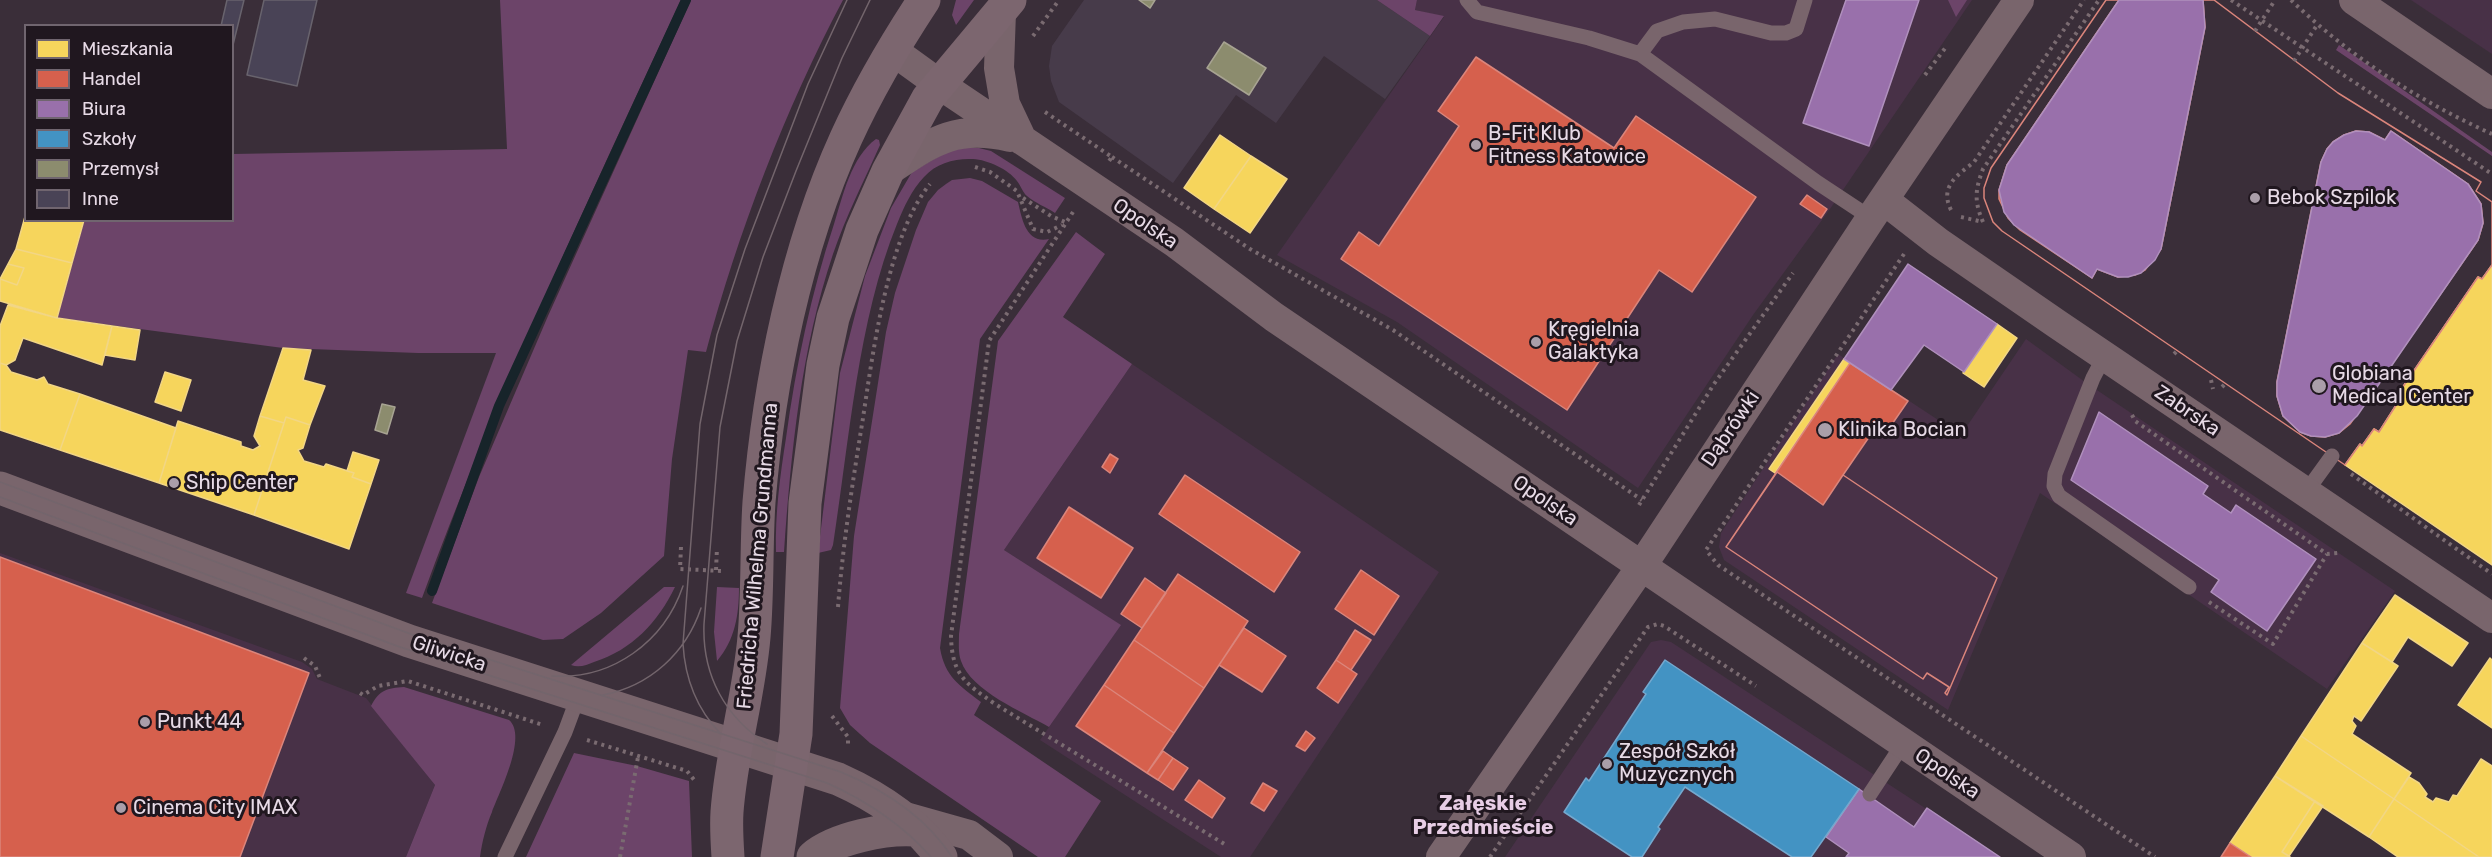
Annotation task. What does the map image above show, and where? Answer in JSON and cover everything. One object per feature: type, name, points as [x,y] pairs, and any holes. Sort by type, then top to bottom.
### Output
[{"type":"main road","name":"Friedricha Wilhelma Grundmanna","points":[[728,857],[727,813],[754,638],[762,482],[783,339],[801,265],[823,195],[847,135],[892,50],[924,0]]},
{"type":"main road","points":[[777,857],[797,720],[803,526],[823,365],[843,286],[862,230],[888,171],[928,98],[1005,6]]},
{"type":"street","name":"Dąbrówki","points":[[1441,857],[1641,567],[1877,209],[2019,0]]},
{"type":"street","points":[[2354,0],[2492,94]]},
{"type":"street","points":[[1005,6],[999,68],[1005,104],[1022,140]]},
{"type":"street","name":"Opolska","points":[[892,50],[1174,242],[1274,317],[2070,857]]},
{"type":"street","name":"Opolska","points":[[888,171],[931,142],[972,131],[1022,140]]},
{"type":"street","name":"Zabrska","points":[[1877,209],[1947,248],[2492,618]]},
{"type":"street","name":"Gliwicka","points":[[0,489],[409,641],[853,786],[907,822],[941,857]]},
{"type":"street","name":"Gliwicka","points":[[813,857],[827,847],[859,837],[903,829],[907,822]]},
{"type":"street","name":"Gliwicka","points":[[907,822],[969,835],[998,857]]},
{"type":"lane","points":[[1467,0],[1477,12],[1589,38],[1640,54],[1818,183],[1877,209]]},
{"type":"lane","points":[[1640,54],[1657,31],[1683,22],[1715,19],[1771,33],[1786,33],[1796,29],[1805,0]]},
{"type":"lane","points":[[2105,355],[2055,474],[2054,486],[2059,496],[2190,587]]},
{"type":"lane","points":[[2306,492],[2331,458]]},
{"type":"lane","points":[[505,857],[565,732],[578,697]]},
{"type":"lane","points":[[1870,794],[1903,744]]},
{"type":"path","points":[[1030,43],[1059,0]]},
{"type":"path","points":[[2084,0],[1974,162],[1951,180],[1947,202],[1954,216],[1983,222],[1977,208],[1976,188],[1983,169],[2099,0]]},
{"type":"path","points":[[2230,0],[2492,174]]},
{"type":"path","points":[[2255,31],[2275,0]]},
{"type":"path","points":[[2291,0],[2317,25],[2422,100],[2492,134]]},
{"type":"path","points":[[2294,61],[2317,25]]},
{"type":"path","points":[[1040,108],[1250,249],[1393,330],[1642,500]]},
{"type":"path","points":[[1104,168],[1112,157]]},
{"type":"path","points":[[969,167],[990,172],[1005,180],[1022,198],[1065,222]]},
{"type":"path","points":[[840,575],[861,429],[885,299],[902,239],[916,205],[936,178]]},
{"type":"path","points":[[1022,198],[1030,224],[1037,231],[1051,231],[1065,222]]},
{"type":"path","points":[[1065,222],[989,341],[951,636],[952,659],[960,675],[973,689],[1226,844]]},
{"type":"path","points":[[1909,253],[1899,258],[1706,550],[1727,571],[2155,857]]},
{"type":"path","points":[[2130,412],[2135,421],[2204,470]]},
{"type":"path","points":[[2331,458],[2492,574]]},
{"type":"path","points":[[681,547],[680,569],[708,570],[716,570],[717,548]]},
{"type":"path","points":[[2208,601],[2272,644],[2327,554]]},
{"type":"path","points":[[1490,857],[1648,627],[1658,624],[1664,626],[1760,689]]},
{"type":"path","points":[[304,658],[315,666],[320,678],[323,679]]},
{"type":"path","points":[[360,693],[363,695],[378,686],[408,681],[687,771],[695,780],[696,790]]},
{"type":"path","points":[[620,857],[638,757]]},
{"type":"shaded area","points":[[500,0],[681,0],[578,222],[513,371],[422,598],[406,593],[496,353],[418,353],[283,348],[57,318],[84,222],[234,222],[234,154],[507,149]]},
{"type":"shaded area","points":[[691,0],[843,0],[802,84],[765,172],[732,263],[706,352],[688,350],[672,459],[664,556],[601,613],[563,639],[543,640],[432,603],[479,477],[548,316]]},
{"type":"shaded area","points":[[956,0],[974,0],[956,25],[952,15]]},
{"type":"shaded area","points":[[1084,0],[1377,0],[1430,36],[1385,99],[1324,56],[1276,123],[1236,95],[1173,183],[1059,102],[1051,81],[1049,66],[1052,46]]},
{"type":"shaded area","points":[[1377,0],[1417,0],[1415,10],[1444,16],[1430,36]]},
{"type":"shaded area","points":[[1417,0],[1972,0],[1830,209],[1753,315],[1638,488],[1397,322],[1277,255],[1444,17],[1415,10]]},
{"type":"shaded area","points":[[1948,0],[1967,0],[1956,17]]},
{"type":"shaded area","points":[[2411,0],[2492,0],[2492,54]]},
{"type":"shaded area","points":[[2339,45],[2492,152],[2492,156],[2336,50]]},
{"type":"shaded area","points":[[876,139],[879,140],[880,145],[838,240],[813,327],[794,439],[784,552],[776,552],[777,509],[782,466],[794,384],[811,303],[849,178],[860,156]]},
{"type":"shaded area","points":[[953,148],[979,148],[991,151],[1065,198],[1055,213],[1027,196],[1017,181],[1003,169],[991,163],[973,159],[960,159],[934,168],[915,188],[897,224],[873,300],[856,382],[833,545],[831,550],[818,553],[840,373],[865,276],[891,208],[912,172]]},
{"type":"shaded area","points":[[970,178],[982,181],[1018,202],[1026,229],[1030,234],[1041,240],[1049,239],[980,339],[940,648],[945,666],[954,680],[981,702],[974,715],[1101,801],[1065,857],[1038,857],[870,743],[850,725],[840,708],[854,536],[886,332],[895,293],[928,202],[938,190],[952,180]]},
{"type":"shaded area","points":[[1076,232],[1105,254],[1063,317],[1132,364],[1004,550],[1121,625],[1049,727],[999,700],[975,682],[961,661],[959,634],[998,341]]},
{"type":"shaded area","points":[[2026,339],[2085,382],[2395,591],[2327,689],[2040,493],[1948,710],[1724,560],[1719,547],[1721,533],[1838,354],[1961,435]]},
{"type":"shaded area","points":[[1132,364],[1439,572],[1250,857],[1221,857],[1040,740],[1120,625],[1004,550]]},
{"type":"shaded area","name":"Punkt 44","points":[[0,553],[302,662],[312,669],[317,679],[366,698],[435,785],[406,857],[0,857]]},
{"type":"shaded area","points":[[664,587],[675,587],[661,612],[632,642],[608,657],[580,666],[571,665]]},
{"type":"shaded area","points":[[717,587],[739,588],[735,627],[728,645],[717,661],[714,632]]},
{"type":"shaded area","points":[[1661,640],[1671,642],[2000,857],[1505,857],[1651,642]]},
{"type":"shaded area","points":[[404,687],[509,720],[514,728],[514,751],[488,823],[480,857],[406,857],[435,785],[371,706],[377,696],[384,691]]},
{"type":"shaded area","points":[[574,753],[637,766],[689,781],[692,857],[526,857]]},
{"type":"building: Mieszkania","points":[[1220,135],[1251,156],[1214,209],[1184,188]]},
{"type":"building: Mieszkania","points":[[1251,156],[1287,179],[1250,233],[1214,209]]},
{"type":"building: Mieszkania","points":[[24,220],[83,222],[72,263],[16,249]]},
{"type":"building: Mieszkania","points":[[16,249],[72,263],[57,318],[0,301],[0,279],[17,285],[24,268],[8,264]]},
{"type":"building: Mieszkania","points":[[8,264],[24,268],[17,285],[0,279]]},
{"type":"building: Mieszkania","points":[[2492,265],[2492,565],[2345,465],[2374,429],[2379,432],[2400,399],[2396,397],[2478,277],[2482,279]]},
{"type":"building: Mieszkania","points":[[8,305],[57,318],[112,326],[102,365],[23,338],[15,360],[6,365],[0,363],[0,326]]},
{"type":"building: Mieszkania","points":[[1997,324],[2017,338],[1984,387],[1963,373]]},
{"type":"building: Mieszkania","points":[[112,326],[140,330],[135,360],[105,355]]},
{"type":"building: Mieszkania","points":[[283,348],[311,350],[303,380],[325,386],[310,425],[286,417],[284,423],[260,416]]},
{"type":"building: Mieszkania","points":[[1844,359],[1850,363],[1775,473],[1769,469]]},
{"type":"building: Mieszkania","points":[[0,363],[6,365],[11,372],[37,380],[44,377],[48,384],[80,394],[60,450],[0,430]]},
{"type":"building: Mieszkania","points":[[165,372],[191,380],[181,411],[155,402]]},
{"type":"building: Mieszkania","points":[[80,394],[176,428],[159,483],[60,450]]},
{"type":"building: Mieszkania","points":[[260,416],[284,423],[254,515],[159,483],[178,421],[241,442],[241,446],[253,450],[260,446],[254,436]]},
{"type":"building: Mieszkania","points":[[286,417],[310,425],[303,448],[298,450],[304,461],[324,467],[326,464],[354,473],[352,477],[371,484],[349,549],[254,515]]},
{"type":"building: Mieszkania","points":[[353,452],[379,460],[371,484],[352,477],[354,473],[347,471]]},
{"type":"building: Mieszkania","points":[[2395,595],[2468,643],[2452,666],[2408,637],[2392,662],[2362,643]]},
{"type":"building: Mieszkania","points":[[2362,643],[2398,666],[2361,721],[2354,716],[2352,721],[2356,726],[2352,734],[2411,773],[2394,799],[2301,736]]},
{"type":"building: Mieszkania","points":[[2490,658],[2492,660],[2492,728],[2458,705]]},
{"type":"building: Mieszkania","points":[[2301,736],[2394,799],[2369,837],[2275,776]]},
{"type":"building: Mieszkania","points":[[2481,759],[2492,766],[2492,857],[2479,857],[2394,799],[2409,777],[2419,783],[2427,794],[2425,797],[2433,802],[2436,798],[2449,802],[2453,795],[2457,796]]},
{"type":"building: Mieszkania","points":[[2275,776],[2315,801],[2282,852],[2290,857],[2251,857],[2230,843]]},
{"type":"building: Mieszkania","points":[[2394,799],[2479,857],[2398,857],[2369,837]]},
{"type":"building: Mieszkania","points":[[2315,801],[2323,806],[2289,856],[2282,852]]},
{"type":"building: Handel","points":[[2106,0],[2119,0],[2007,165],[1999,190],[1999,199],[2008,218],[2020,230],[2092,278],[2097,269],[2118,277],[2135,275],[2145,270],[2161,249],[2205,27],[2203,0],[2214,0],[2338,93],[2481,182],[2476,191],[2492,202],[2492,265],[2482,279],[2478,277],[2396,397],[2400,399],[2379,432],[2374,429],[2345,465],[2002,231],[1993,222],[1984,198],[1984,188],[1991,168]],"holes":[[[2356,131],[2369,132],[2385,140],[2391,131],[2468,184],[2481,204],[2483,223],[2478,240],[2350,424],[2339,433],[2325,437],[2311,436],[2300,432],[2283,416],[2277,396],[2277,382],[2321,162],[2327,149],[2344,135]]]},
{"type":"building: Handel","points":[[2106,0],[2214,0],[2338,93],[2481,182],[2476,191],[2492,202],[2492,265],[2482,279],[2478,277],[2396,397],[2400,399],[2379,432],[2374,429],[2345,465],[2002,231],[1993,222],[1984,198],[1984,188],[1991,168]]},
{"type":"building: Handel","points":[[1476,57],[1614,148],[1636,116],[1756,197],[1692,292],[1659,270],[1567,410],[1341,259],[1359,232],[1379,246],[1459,126],[1438,111]]},
{"type":"building: Handel","points":[[1807,195],[1827,209],[1821,218],[1800,204]]},
{"type":"building: Handel","points":[[1850,363],[1908,401],[1888,430],[1878,424],[1843,475],[1997,578],[1947,695],[1945,693],[1949,687],[1927,673],[1923,679],[1726,547]]},
{"type":"building: Handel","points":[[1110,454],[1118,459],[1110,473],[1102,467]]},
{"type":"building: Handel","points":[[1777,472],[1823,505],[1843,475],[1997,578],[1947,695],[1945,693],[1949,687],[1927,673],[1923,679],[1726,547]]},
{"type":"building: Handel","points":[[1185,475],[1300,552],[1274,592],[1159,514]]},
{"type":"building: Handel","points":[[1069,507],[1133,548],[1101,598],[1037,558]]},
{"type":"building: Handel","name":"Punkt 44","points":[[0,557],[309,673],[240,857],[0,857]]},
{"type":"building: Handel","points":[[1361,570],[1399,596],[1374,635],[1335,609]]},
{"type":"building: Handel","points":[[1178,574],[1248,621],[1204,688],[1134,640]]},
{"type":"building: Handel","points":[[1145,578],[1166,593],[1142,628],[1121,614]]},
{"type":"building: Handel","points":[[1244,628],[1286,656],[1262,692],[1219,665]]},
{"type":"building: Handel","points":[[1355,630],[1371,640],[1351,670],[1336,660]]},
{"type":"building: Handel","points":[[1134,640],[1204,688],[1174,733],[1104,685]]},
{"type":"building: Handel","points":[[1336,660],[1357,674],[1338,703],[1317,688]]},
{"type":"building: Handel","points":[[1104,685],[1174,733],[1147,773],[1076,726]]},
{"type":"building: Handel","points":[[1306,731],[1315,738],[1305,751],[1296,746]]},
{"type":"building: Handel","points":[[1163,751],[1173,758],[1158,780],[1147,773]]},
{"type":"building: Handel","points":[[1173,758],[1188,768],[1173,790],[1158,780]]},
{"type":"building: Handel","points":[[1199,780],[1225,798],[1212,818],[1185,800]]},
{"type":"building: Handel","points":[[1263,783],[1277,791],[1264,811],[1251,803]]},
{"type":"building: Handel","points":[[2230,843],[2251,857],[2221,857]]},
{"type":"building: Biura","points":[[1846,0],[1919,0],[1869,146],[1803,123]]},
{"type":"building: Biura","points":[[2119,0],[2203,0],[2205,27],[2161,249],[2155,260],[2141,273],[2118,277],[2097,269],[2092,278],[2014,225],[2004,212],[1999,190],[2007,165]]},
{"type":"building: Biura","points":[[2356,131],[2369,132],[2385,140],[2391,131],[2468,184],[2481,204],[2483,223],[2478,240],[2357,416],[2339,433],[2325,437],[2311,436],[2300,432],[2283,416],[2277,396],[2277,382],[2321,162],[2333,142]]},
{"type":"building: Biura","points":[[1908,264],[1997,324],[1964,372],[1924,345],[1891,390],[1844,359]]},
{"type":"building: Biura","points":[[2099,412],[2208,486],[2203,494],[2231,513],[2236,505],[2316,559],[2267,631],[2211,592],[2219,580],[2071,480]]},
{"type":"building: Biura","points":[[1859,789],[1914,827],[1927,808],[2000,857],[1846,857],[1849,853],[1826,837]]},
{"type":"building: Szkoły","points":[[1665,660],[1859,789],[1811,857],[1792,857],[1685,787],[1658,827],[1660,829],[1642,857],[1632,857],[1564,812],[1586,778],[1589,781],[1646,694],[1643,692]]},
{"type":"building: Przemysł","points":[[1139,0],[1155,0],[1150,8]]},
{"type":"building: Przemysł","points":[[1224,42],[1266,68],[1249,95],[1207,68]]},
{"type":"building: Przemysł","points":[[382,404],[395,407],[387,434],[375,430]]},
{"type":"building: Inne","points":[[227,0],[244,0],[234,41],[234,24],[221,24]]},
{"type":"building: Inne","points":[[264,0],[317,0],[297,86],[247,75]]},
{"type":"waterway","points":[[432,591],[499,406],[686,0]]},
{"type":"tram line","points":[[720,733],[704,713],[693,692],[686,669],[683,644],[700,424],[717,335],[745,249],[808,84],[847,0]]},
{"type":"tram line","points":[[767,744],[752,733],[728,708],[712,677],[704,643],[720,427],[737,341],[763,257],[842,58],[870,0]]},
{"type":"tram line","points":[[0,482],[416,636],[841,772],[873,787],[903,806],[930,829],[952,857]]},
{"type":"tram line","points":[[0,497],[397,646],[827,783],[883,814],[931,857]]},
{"type":"tram line","points":[[552,676],[574,676],[595,672],[633,654],[663,624],[683,586]]},
{"type":"tram line","points":[[603,695],[636,684],[664,665],[686,639],[701,608]]},
{"type":"place","name":"B-Fit Klub Fitness Katowice","points":[[1476,145]]},
{"type":"place","name":"Bebok Szpilok","points":[[2255,198]]},
{"type":"place","name":"Kręgielnia Galaktyka","points":[[1536,342]]},
{"type":"place","name":"Globiana Medical Center","points":[[2319,386]]},
{"type":"place","name":"Klinika Bocian","points":[[1825,430]]},
{"type":"place","name":"Ship Center","points":[[174,483]]},
{"type":"place","name":"Punkt 44","points":[[145,722]]},
{"type":"place","name":"Zespół Szkół Muzycznych","points":[[1607,764]]},
{"type":"place","name":"Cinema City IMAX","points":[[121,808]]},
{"type":"district","name":"Załęskie Przedmieście","points":[[1483,816]]}]
